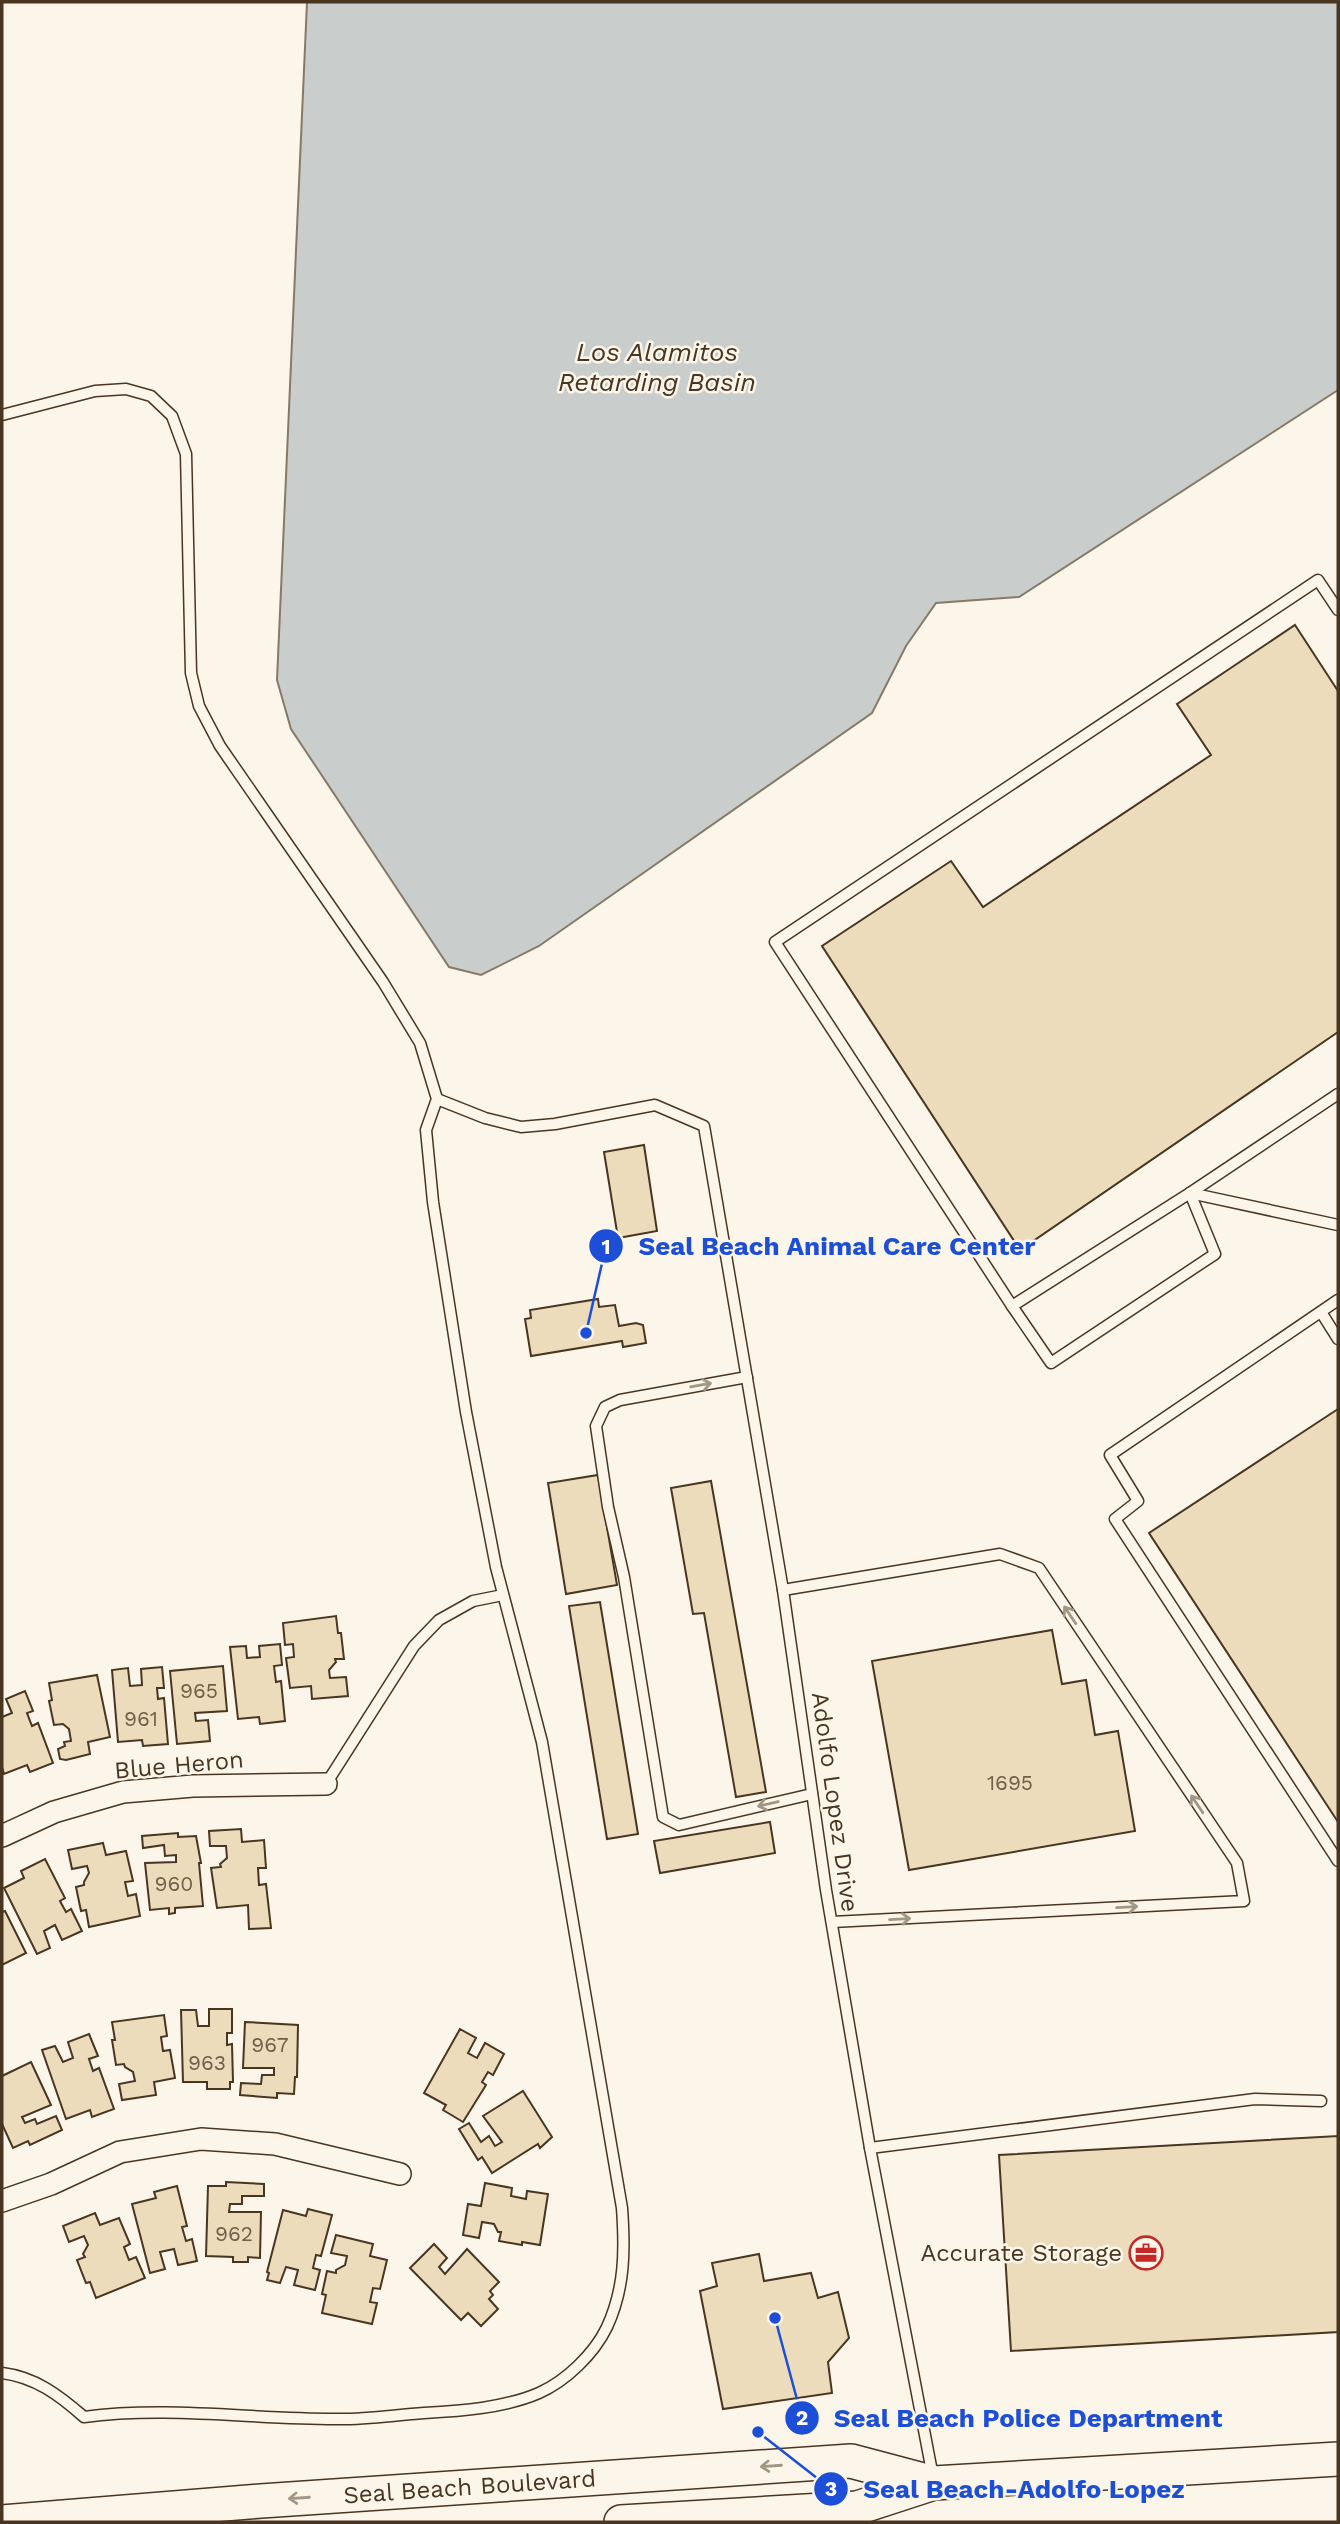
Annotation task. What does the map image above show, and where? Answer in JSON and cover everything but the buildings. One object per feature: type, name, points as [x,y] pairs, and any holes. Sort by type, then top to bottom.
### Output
[{"type":"main road","name":"Seal Beach Boulevard","points":[[621,2522],[857,2508],[934,2483],[1338,2459]]},
{"type":"main road","name":"Seal Beach Boulevard","points":[[2,2522],[851,2460],[934,2483]]},
{"type":"street","name":"Blue Heron","points":[[2,1836],[54,1812],[123,1792],[193,1786],[326,1784]]},
{"type":"street","points":[[2,2201],[51,2184],[120,2152],[201,2139],[275,2144],[400,2174]]},
{"type":"lane","points":[[2,415],[95,391],[126,389],[150,396],[172,416],[186,454],[191,673],[199,706],[220,746],[383,982],[420,1043],[437,1099],[426,1130],[433,1202],[466,1412],[495,1567],[542,1742],[622,2208],[625,2251],[622,2281],[606,2329],[590,2352],[571,2372],[541,2392],[513,2402],[441,2412],[336,2420],[160,2411],[117,2412],[84,2417],[57,2393],[34,2381],[2,2373]]},
{"type":"lane","points":[[1190,1194],[1215,1254],[1051,1363],[775,942],[1318,580],[1338,610]]},
{"type":"lane","points":[[1012,1306],[1190,1194],[1338,1094]]},
{"type":"lane","name":"Adolfo Lopez Drive","points":[[437,1099],[485,1118],[521,1127],[555,1124],[655,1105],[704,1126],[783,1591],[812,1794],[870,2148],[934,2483]]},
{"type":"lane","points":[[1190,1194],[1338,1225]]},
{"type":"lane","points":[[1338,1300],[1110,1455],[1139,1501],[1115,1519],[1338,1861]]},
{"type":"lane","points":[[1321,1312],[1338,1339]]},
{"type":"lane","points":[[747,1377],[628,1398],[605,1407],[596,1426],[608,1507],[624,1577],[663,1817],[679,1825],[812,1794]]},
{"type":"lane","points":[[783,1591],[1000,1554],[1039,1568],[1237,1863],[1244,1901],[832,1922]]},
{"type":"lane","points":[[326,1784],[414,1646],[439,1620],[473,1601],[503,1595]]},
{"type":"lane","points":[[870,2148],[1255,2099],[1321,2101]]},
{"type":"water","name":"Los Alamitos Retarding Basin","points":[[307,2],[1338,2],[1338,390],[1019,597],[936,603],[906,646],[872,713],[539,946],[481,975],[449,967],[291,729],[277,680]]},
{"type":"place","name":"Seal Beach Animal Care Center","points":[[586,1333]]},
{"type":"place","name":"Accurate Storage","points":[[1146,2253]]},
{"type":"place","name":"Seal Beach Police Department","points":[[775,2318]]},
{"type":"place","name":"Seal Beach-Adolfo Lopez","points":[[758,2432]]}]
